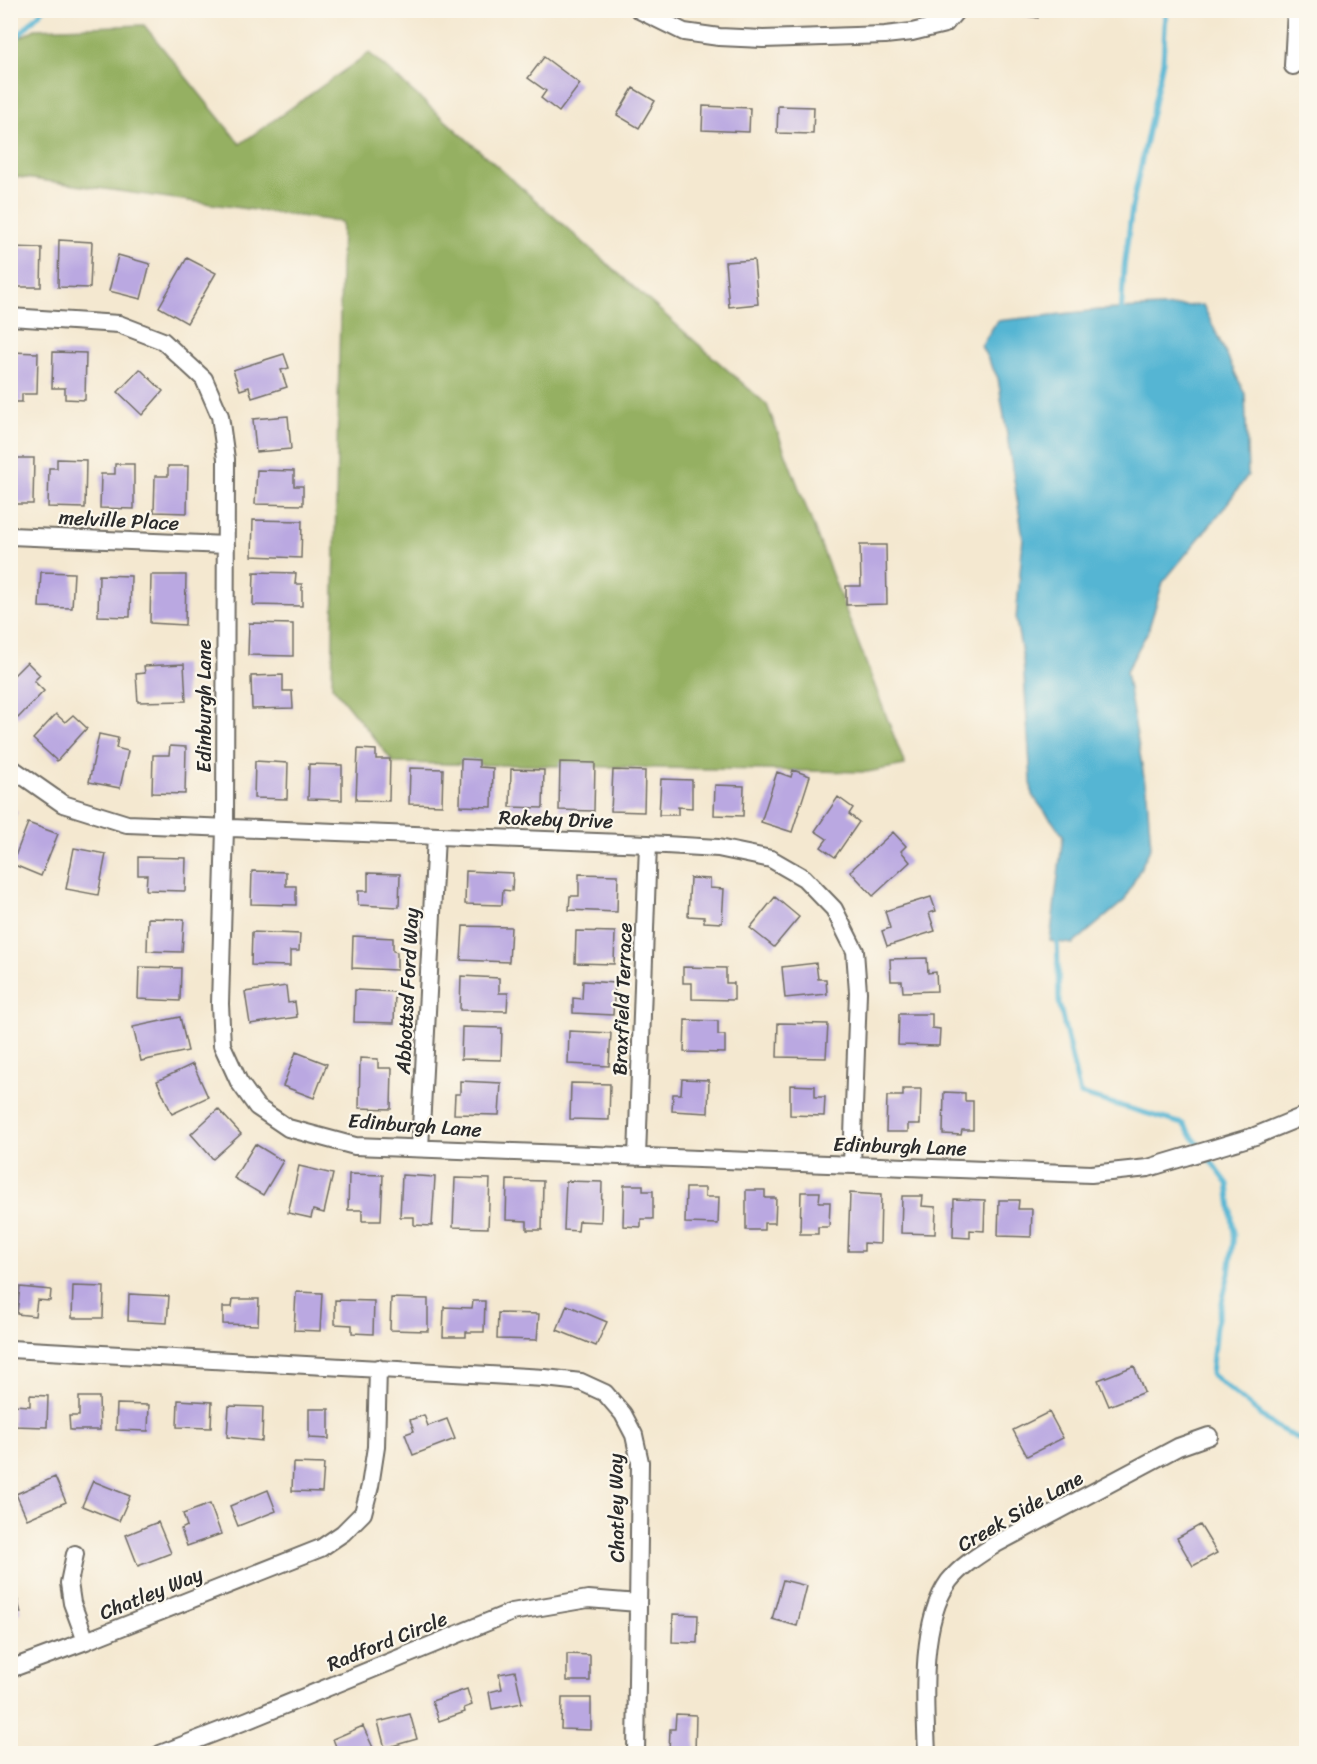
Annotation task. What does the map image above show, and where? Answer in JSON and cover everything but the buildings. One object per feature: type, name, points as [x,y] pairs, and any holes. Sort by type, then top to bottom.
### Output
[{"type":"street","points":[[639,10],[684,32],[719,37],[763,39],[885,35],[929,29],[945,24],[955,13]]},
{"type":"street","points":[[1293,66],[1296,10]]},
{"type":"street","name":"Edinburgh Lane","points":[[10,317],[119,324],[163,341],[204,380],[220,416],[226,459],[225,828],[220,1004],[222,1045],[239,1082],[256,1107],[288,1128],[355,1146],[1091,1174],[1148,1168],[1255,1136],[1306,1115]]},
{"type":"street","name":"melville Place","points":[[10,536],[226,545]]},
{"type":"street","name":"Rokeby Drive","points":[[10,766],[63,804],[127,824],[648,844],[718,848],[771,859],[804,878],[834,909],[855,951],[858,992],[852,1165]]},
{"type":"street","name":"Abbottsd Ford Way","points":[[420,1149],[436,836]]},
{"type":"street","name":"Braxfield Terrace","points":[[637,1157],[648,844]]},
{"type":"street","name":"Chatley Way","points":[[10,1349],[545,1378],[581,1382],[605,1393],[623,1414],[634,1435],[640,1462],[636,1754]]},
{"type":"street","name":"Chatley Way","points":[[10,1669],[321,1548],[343,1533],[363,1513],[370,1486],[376,1447],[378,1368]]},
{"type":"street","name":"Creek Side Lane","points":[[927,1754],[926,1666],[931,1623],[938,1601],[949,1582],[968,1562],[996,1544],[1178,1447],[1209,1436]]},
{"type":"street","points":[[75,1554],[69,1583],[72,1603],[86,1641]]},
{"type":"street","name":"Radford Circle","points":[[160,1754],[512,1612],[588,1599],[638,1603]]},
{"type":"green space","points":[[144,25],[240,144],[369,53],[767,405],[905,765],[867,772],[394,763],[332,686],[342,222],[11,176],[10,43],[35,29]]},
{"type":"water","points":[[1203,305],[1245,394],[1248,475],[1163,582],[1148,631],[1126,672],[1147,795],[1151,847],[1124,901],[1073,944],[1050,941],[1063,835],[1032,795],[1023,659],[1016,620],[1023,537],[998,378],[981,346],[997,321],[1099,310]]},
{"type":"waterway","points":[[10,44],[43,10]]},
{"type":"waterway","points":[[1121,316],[1124,268],[1132,207],[1163,61],[1166,10]]},
{"type":"waterway","points":[[1057,937],[1059,1002],[1080,1094],[1183,1124],[1228,1184],[1234,1234],[1229,1274],[1216,1327],[1211,1374],[1273,1425],[1306,1443]]}]
